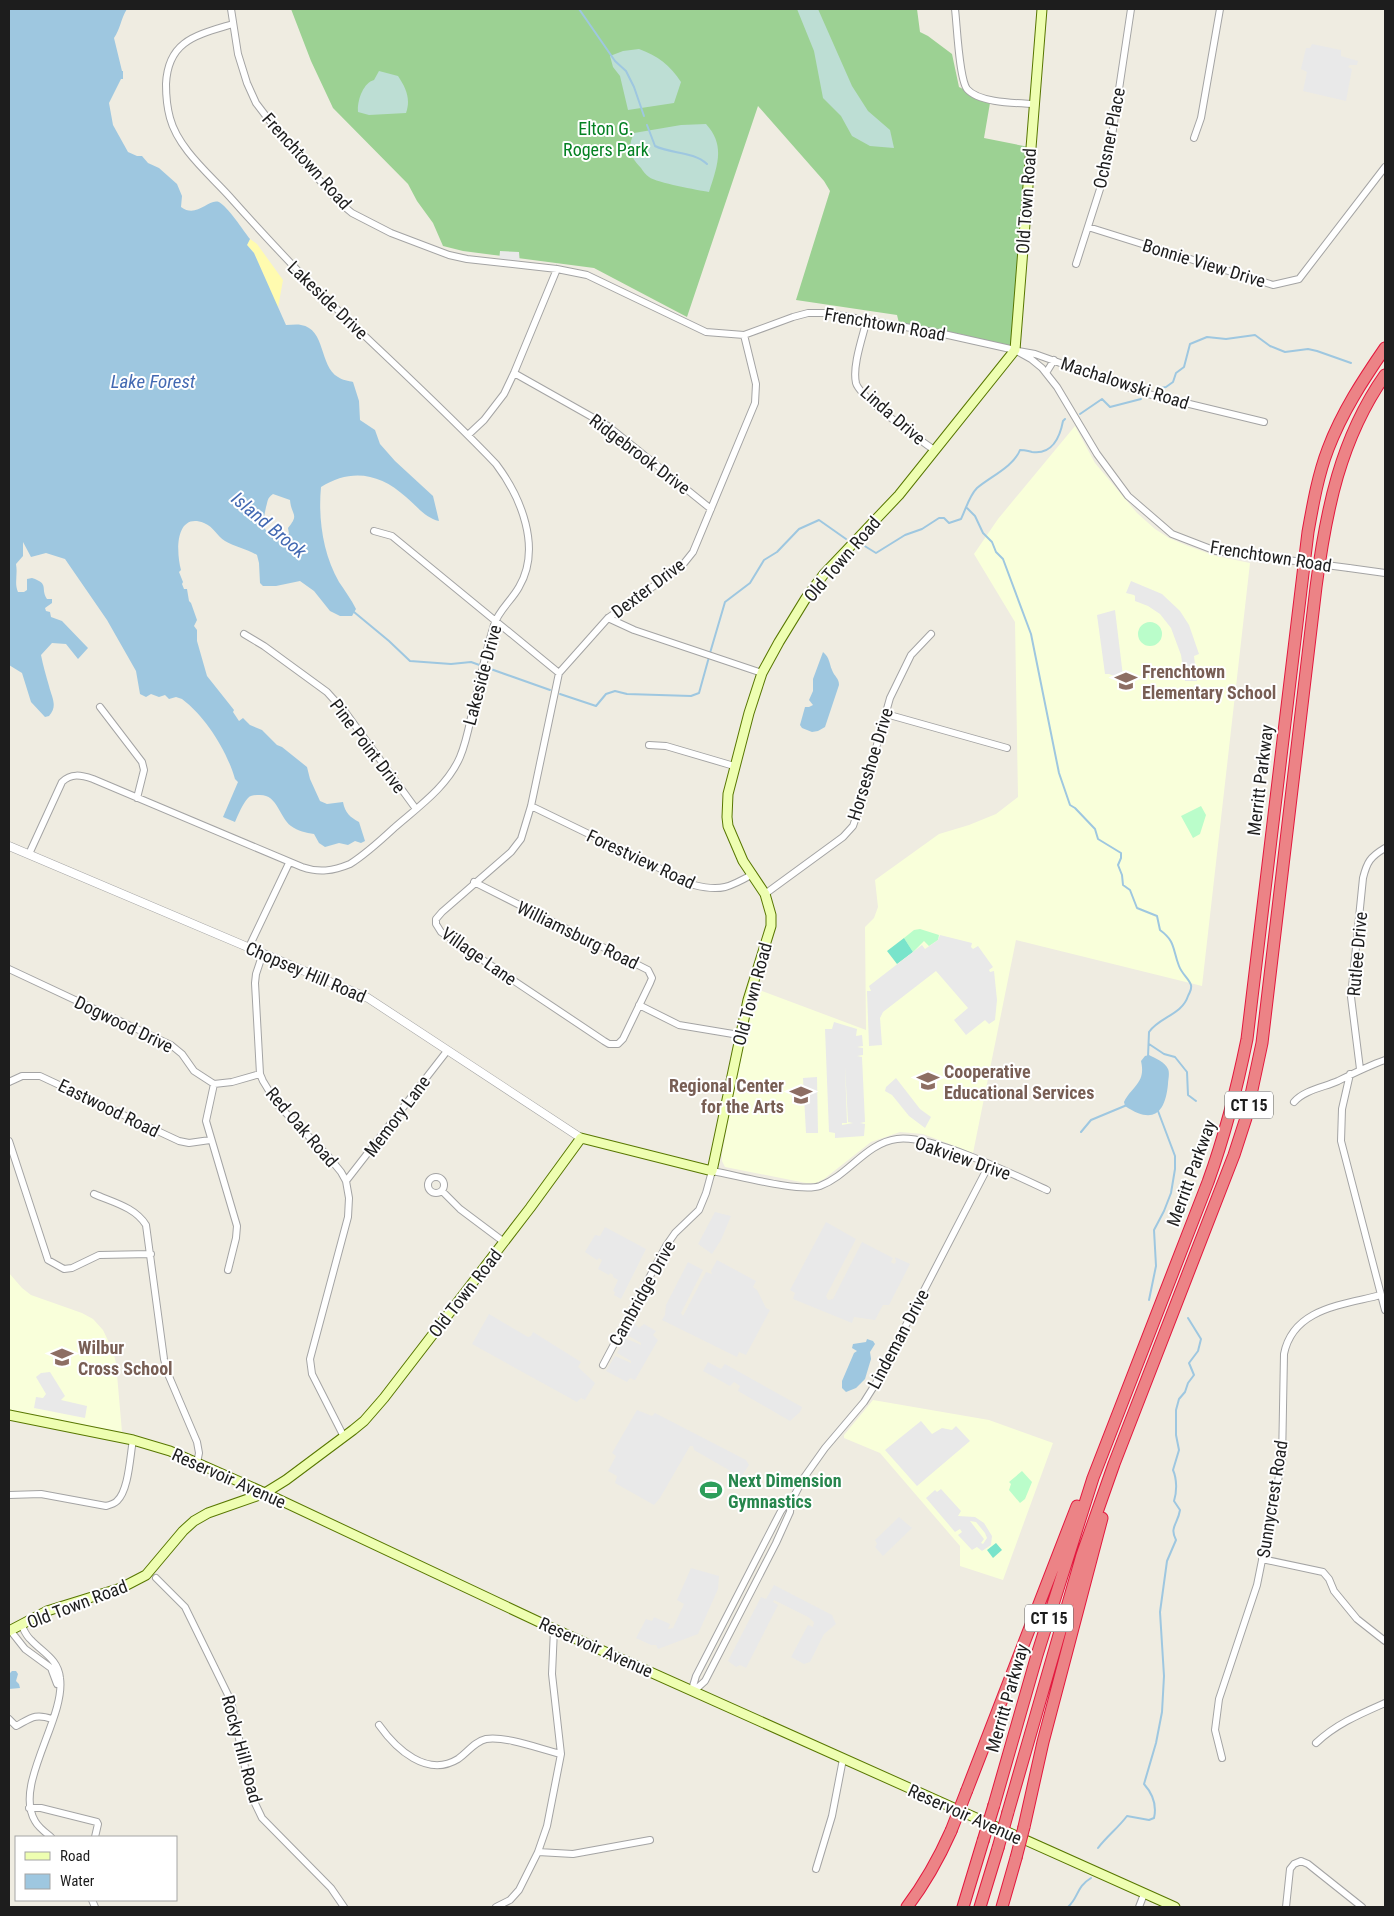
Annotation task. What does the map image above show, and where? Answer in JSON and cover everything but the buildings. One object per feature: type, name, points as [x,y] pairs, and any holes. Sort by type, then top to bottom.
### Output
[{"type":"highway","name":"Merritt Parkway","points":[[963,1907],[1068,1554],[1093,1478],[1217,1158],[1234,1102],[1247,1039],[1309,523],[1318,482],[1338,426],[1353,396],[1385,348]]},
{"type":"highway","name":"Merritt Parkway","points":[[980,1907],[1082,1555],[1128,1427],[1234,1155],[1246,1118],[1262,1043],[1315,597],[1327,514],[1337,474],[1348,444],[1385,375]]},
{"type":"highway","points":[[1002,1907],[1024,1827],[1043,1742],[1085,1575],[1102,1516],[1129,1439],[1128,1427]]},
{"type":"highway","points":[[907,1907],[921,1889],[938,1860],[951,1831],[1099,1450],[1110,1432]]},
{"type":"main road","name":"Old Town Road","points":[[712,1171],[739,1035],[771,926],[771,915],[765,894],[743,861],[728,826],[726,817],[728,794],[734,766],[762,673],[806,598],[824,574],[899,495],[1014,350],[1042,9]]},
{"type":"main road","name":"Old Town Road","points":[[10,1630],[47,1611],[133,1583],[146,1575],[182,1531],[194,1521],[208,1513],[264,1493],[308,1465],[364,1421],[384,1398],[504,1242],[581,1138]]},
{"type":"main road","points":[[581,1138],[712,1171]]},
{"type":"main road","name":"Reservoir Avenue","points":[[9,1415],[133,1440],[170,1451],[554,1629],[1175,1907]]},
{"type":"street","name":"Frenchtown Road","points":[[231,9],[232,24],[243,72],[262,113],[340,203],[352,213],[391,232],[449,255],[467,259],[557,269],[596,278],[706,332],[744,335],[808,313],[828,313],[867,319],[1014,350],[1031,359],[1046,373],[1057,387],[1097,454],[1128,496],[1172,534],[1216,551],[1385,573]]},
{"type":"street","points":[[955,9],[962,74],[967,88],[978,96],[987,99],[1034,104]]},
{"type":"street","name":"Ochsner Place","points":[[1076,264],[1109,156],[1131,9]]},
{"type":"street","points":[[1194,138],[1201,118],[1220,9]]},
{"type":"street","name":"Lakeside Drive","points":[[29,854],[57,790],[66,778],[73,775],[86,776],[312,870],[340,869],[350,864],[416,809],[445,781],[461,755],[495,620],[518,590],[525,576],[528,557],[527,535],[523,514],[513,489],[496,464],[288,261],[196,159],[175,132],[168,109],[166,89],[168,69],[172,56],[186,42],[204,33],[232,24]]},
{"type":"street","name":"Bonnie View Drive","points":[[1088,227],[1273,285],[1299,279],[1385,167]]},
{"type":"street","points":[[468,435],[491,412],[504,394],[557,269]]},
{"type":"street","name":"Linda Drive","points":[[867,319],[856,365],[856,383],[859,389],[934,450]]},
{"type":"street","name":"Dexter Drive","points":[[531,806],[559,673],[608,618],[681,567],[693,552],[756,403],[756,384],[744,335]]},
{"type":"street","name":"Machalowski Road","points":[[1014,350],[1054,360],[1144,392],[1264,422]]},
{"type":"street","points":[[1046,373],[1054,360]]},
{"type":"street","name":"Ridgebrook Drive","points":[[514,373],[608,426],[711,509]]},
{"type":"street","points":[[374,531],[392,536],[559,673]]},
{"type":"street","points":[[608,618],[634,630],[762,673]]},
{"type":"street","name":"Pine Point Drive","points":[[244,634],[264,646],[327,692],[346,713],[416,809]]},
{"type":"street","name":"Horseshoe Drive","points":[[765,894],[843,837],[853,826],[890,698],[912,654],[931,634]]},
{"type":"street","points":[[100,707],[142,762],[144,770],[143,779],[137,798]]},
{"type":"street","points":[[886,714],[1007,748]]},
{"type":"street","points":[[649,746],[666,746],[734,766]]},
{"type":"street","name":"Forestview Road","points":[[531,806],[694,885],[709,889],[725,888],[753,874]]},
{"type":"street","name":"Village Lane","points":[[531,806],[521,839],[517,845],[438,915],[436,924],[441,932],[609,1044],[618,1044],[623,1039],[639,1006]]},
{"type":"street","name":"Chopsey Hill Road","points":[[9,846],[368,998],[581,1138]]},
{"type":"street","name":"Rutlee Drive","points":[[1360,1069],[1352,997],[1363,878],[1367,863],[1373,856],[1385,848]]},
{"type":"street","points":[[249,947],[289,862]]},
{"type":"street","name":"Williamsburg Road","points":[[474,882],[648,970],[652,978],[639,1006]]},
{"type":"street","name":"Red Oak Road","points":[[264,953],[256,974],[255,984],[260,1074],[277,1104],[328,1156],[346,1182],[349,1198],[348,1217],[310,1358],[312,1374],[344,1437]]},
{"type":"street","name":"Dogwood Drive","points":[[9,969],[171,1045],[182,1054],[194,1070],[214,1084]]},
{"type":"street","points":[[639,1006],[679,1025],[739,1035]]},
{"type":"street","name":"Memory Lane","points":[[346,1182],[447,1051]]},
{"type":"street","points":[[1294,1102],[1300,1096],[1385,1060]]},
{"type":"street","points":[[228,1270],[236,1238],[237,1222],[210,1140],[205,1118],[214,1084],[232,1082],[260,1074]]},
{"type":"street","points":[[1350,1074],[1342,1109],[1341,1141],[1385,1310]]},
{"type":"street","name":"Eastwood Road","points":[[9,1082],[22,1076],[40,1076],[178,1141],[189,1143],[210,1140]]},
{"type":"street","name":"Oakview Drive","points":[[712,1171],[786,1185],[814,1188],[826,1183],[878,1145],[890,1140],[906,1138],[931,1143],[990,1165],[1047,1190]]},
{"type":"street","points":[[9,1141],[46,1258],[52,1263],[64,1269],[72,1268],[99,1255],[151,1254]]},
{"type":"street","name":"Lindeman Drive","points":[[694,1691],[693,1686],[696,1676],[784,1506],[790,1502],[803,1479],[825,1448],[864,1402],[876,1383],[990,1165]]},
{"type":"street","name":"Cambridge Drive","points":[[603,1365],[666,1246],[675,1233],[699,1210],[712,1171]]},
{"type":"street","points":[[442,1191],[460,1209],[504,1242]]},
{"type":"street","points":[[94,1194],[130,1209],[140,1216],[148,1230],[164,1359],[168,1374],[197,1442],[199,1453],[197,1463]]},
{"type":"street","name":"Sunnycrest Road","points":[[1222,1758],[1215,1730],[1218,1699],[1257,1585],[1282,1461],[1284,1354],[1286,1344],[1290,1334],[1301,1323],[1317,1312],[1381,1295]]},
{"type":"street","points":[[9,1495],[32,1494],[106,1506],[115,1503],[125,1487],[133,1440]]},
{"type":"street","name":"Lindeman Drive","points":[[694,1691],[705,1681],[754,1586],[786,1522],[790,1512],[790,1502]]},
{"type":"street","points":[[778,1518],[786,1522]]},
{"type":"street","points":[[1262,1559],[1323,1572],[1329,1579],[1334,1591],[1357,1619],[1385,1640]]},
{"type":"street","points":[[753,1565],[762,1570]]},
{"type":"street","name":"Rocky Hill Road","points":[[156,1578],[185,1607],[228,1694],[251,1795],[262,1818],[332,1888],[344,1907]]},
{"type":"street","points":[[744,1582],[754,1586]]},
{"type":"street","points":[[21,1624],[27,1636],[54,1660],[58,1669],[60,1691],[30,1791],[29,1808],[35,1823],[50,1836]]},
{"type":"street","points":[[496,1907],[510,1900],[519,1890],[538,1852],[547,1826],[561,1754],[552,1674],[554,1629]]},
{"type":"street","points":[[10,1630],[25,1649],[54,1672],[57,1686],[55,1710]]},
{"type":"street","points":[[1316,1743],[1340,1724],[1385,1704]]},
{"type":"street","points":[[9,1719],[16,1726],[35,1716],[52,1719]]},
{"type":"street","points":[[379,1725],[400,1748],[417,1761],[432,1765],[446,1765],[459,1758],[474,1744],[486,1740],[504,1740],[561,1754]]},
{"type":"street","points":[[816,1870],[832,1816],[843,1758]]},
{"type":"street","points":[[29,1808],[41,1808],[97,1822],[95,1836]]},
{"type":"street","points":[[538,1852],[574,1854],[650,1840]]},
{"type":"street","points":[[1286,1907],[1290,1868],[1301,1861],[1308,1864],[1362,1907]]},
{"type":"street","points":[[1139,1907],[1144,1894]]},
{"type":"shaded area","points":[[797,9],[818,9],[852,86],[868,111],[890,130],[894,148],[870,146],[852,136],[841,116],[823,98],[814,51]]},
{"type":"shaded area","points":[[1312,44],[1341,50],[1341,56],[1358,61],[1357,65],[1350,65],[1348,67],[1352,69],[1346,101],[1303,91],[1307,72],[1301,69],[1306,48],[1310,48]]},
{"type":"shaded area","points":[[639,49],[663,62],[681,82],[674,103],[628,110],[620,76],[613,67],[610,56],[623,51]]},
{"type":"shaded area","points":[[379,71],[398,76],[407,94],[406,113],[369,115],[358,112],[364,89],[374,80]]},
{"type":"shaded area","points":[[706,124],[716,140],[718,148],[717,165],[709,192],[653,179],[646,174],[632,156],[630,148],[634,133],[681,125]]},
{"type":"shaded area","points":[[500,251],[519,252],[520,265],[499,262]]},
{"type":"shaded area","name":"Frenchtown Elementary School","points":[[1075,426],[1095,463],[1137,513],[1155,529],[1169,538],[1188,546],[1216,556],[1250,563],[1202,986],[1016,940],[973,1153],[923,1134],[900,1132],[871,1142],[824,1179],[816,1183],[806,1183],[725,1167],[722,1161],[722,1154],[742,1047],[757,989],[866,1030],[865,927],[874,918],[878,907],[875,880],[939,834],[996,814],[1018,797],[1015,622],[974,554],[998,519]]},
{"type":"shaded area","points":[[1131,581],[1162,594],[1180,611],[1189,625],[1199,654],[1194,656],[1197,681],[1185,681],[1181,655],[1171,628],[1160,614],[1148,606],[1135,601],[1134,595],[1126,593]]},
{"type":"shaded area","points":[[1115,610],[1123,676],[1117,677],[1105,674],[1097,615]]},
{"type":"shaded area","points":[[940,935],[972,943],[971,947],[973,949],[978,946],[993,967],[989,970],[990,972],[994,971],[997,1000],[995,1020],[989,1024],[985,1020],[966,1035],[954,1020],[968,1008],[936,971],[883,1012],[880,1018],[882,1045],[869,1046],[867,991],[871,991],[869,986],[922,945],[925,949],[938,940]]},
{"type":"shaded area","points":[[834,1022],[857,1029],[856,1036],[862,1035],[863,1046],[857,1047],[863,1048],[863,1055],[857,1056],[862,1057],[865,1122],[860,1123],[865,1124],[864,1136],[835,1138],[835,1133],[829,1132],[825,1029],[832,1029]],"holes":[[[845,1066],[848,1122],[853,1123],[842,1125],[842,1123],[847,1123]]]},
{"type":"shaded area","points":[[817,1077],[818,1133],[806,1133],[803,1078]]},
{"type":"shaded area","points":[[896,1078],[920,1109],[931,1117],[925,1128],[909,1116],[892,1095],[885,1091],[886,1087]]},
{"type":"shaded area","points":[[715,1212],[731,1216],[721,1240],[712,1254],[698,1244]]},
{"type":"shaded area","points":[[826,1222],[856,1239],[826,1296],[828,1300],[833,1299],[862,1242],[893,1258],[891,1262],[894,1264],[896,1262],[895,1257],[910,1264],[889,1305],[883,1305],[875,1320],[854,1317],[852,1323],[793,1299],[795,1293],[790,1290]]},
{"type":"shaded area","points":[[605,1227],[646,1249],[621,1299],[614,1295],[615,1292],[613,1291],[618,1280],[610,1273],[609,1275],[598,1269],[602,1260],[599,1258],[597,1260],[585,1252],[595,1235],[600,1236]]},
{"type":"shaded area","points":[[717,1260],[756,1281],[753,1287],[757,1290],[766,1308],[770,1310],[746,1355],[739,1352],[737,1357],[662,1320],[665,1315],[666,1305],[688,1262],[703,1270],[681,1313],[683,1316],[706,1272],[712,1274],[711,1271]]},
{"type":"shaded area","name":"Wilbur Cross School","points":[[9,1273],[31,1295],[82,1313],[93,1319],[103,1330],[113,1351],[116,1363],[122,1432],[9,1410]]},
{"type":"shaded area","points":[[489,1314],[528,1337],[533,1332],[581,1362],[578,1367],[595,1383],[585,1400],[581,1398],[577,1402],[472,1344]]},
{"type":"shaded area","points":[[634,1323],[639,1328],[644,1324],[656,1331],[653,1335],[658,1340],[635,1380],[630,1378],[627,1382],[606,1371],[615,1356],[631,1363],[631,1361],[617,1353],[625,1338],[641,1345],[641,1343],[627,1335]]},
{"type":"shaded area","points":[[708,1362],[721,1369],[725,1364],[802,1407],[800,1412],[790,1421],[738,1391],[740,1386],[734,1382],[730,1386],[703,1371]]},
{"type":"shaded area","points":[[50,1372],[65,1396],[61,1400],[87,1406],[85,1418],[34,1408],[36,1397],[43,1398],[46,1394],[36,1377],[41,1373]]},
{"type":"shaded area","points":[[873,1400],[989,1420],[1053,1443],[1003,1580],[960,1566],[960,1546],[880,1453],[844,1438],[844,1435]]},
{"type":"shaded area","points":[[637,1410],[652,1416],[655,1413],[746,1460],[749,1465],[741,1477],[694,1450],[693,1446],[690,1446],[654,1505],[615,1483],[617,1476],[608,1471],[616,1456],[612,1453]]},
{"type":"shaded area","points":[[921,1421],[932,1434],[942,1428],[952,1430],[956,1426],[970,1441],[917,1486],[885,1450]]},
{"type":"shaded area","points":[[941,1489],[961,1511],[958,1516],[975,1517],[984,1523],[992,1536],[991,1545],[982,1551],[977,1547],[972,1550],[958,1535],[962,1532],[960,1529],[955,1532],[926,1498],[935,1490],[937,1492]],"holes":[[[970,1521],[976,1522],[987,1538],[983,1544],[981,1543],[984,1539]]]},
{"type":"shaded area","points":[[899,1517],[912,1528],[883,1556],[875,1547],[877,1544],[875,1540]]},
{"type":"shaded area","points":[[691,1568],[719,1576],[718,1589],[698,1634],[658,1649],[656,1645],[651,1645],[636,1638],[646,1619],[652,1621],[654,1617],[670,1624],[668,1629],[673,1628],[684,1604],[677,1600]]},
{"type":"shaded area","points":[[774,1585],[832,1615],[836,1624],[824,1634],[810,1662],[804,1664],[791,1657],[808,1625],[813,1627],[814,1622],[774,1600],[773,1602],[778,1605],[746,1668],[740,1665],[736,1667],[728,1661],[761,1597],[766,1599]]},
{"type":"green space","name":"Elton G. Rogers Park","points":[[291,9],[917,9],[920,32],[952,54],[959,87],[990,103],[984,138],[1029,147],[1014,348],[964,335],[899,323],[897,315],[796,300],[830,191],[824,181],[758,106],[687,317],[594,268],[463,251],[443,246],[433,223],[417,201],[408,184],[333,108],[311,61]]},
{"type":"green space","points":[[1150,622],[1155,623],[1161,629],[1161,639],[1155,645],[1150,646],[1145,645],[1139,639],[1138,634],[1139,629],[1145,623]]},
{"type":"green space","points":[[1201,806],[1206,815],[1200,834],[1193,838],[1181,816]]},
{"type":"green space","points":[[920,929],[939,935],[938,940],[929,946],[924,941],[913,952],[904,938],[914,930]]},
{"type":"green space","points":[[904,938],[913,952],[897,964],[887,951]]},
{"type":"green space","points":[[1022,1471],[1032,1482],[1025,1499],[1020,1503],[1009,1490],[1011,1484],[1009,1482]]},
{"type":"green space","points":[[996,1543],[1002,1550],[993,1558],[987,1550]]},
{"type":"sand","points":[[250,239],[257,244],[283,280],[278,308],[254,253],[247,245]]},
{"type":"water","name":"Lake Forest","points":[[9,9],[127,9],[114,38],[123,71],[123,79],[121,79],[109,103],[113,125],[128,152],[142,156],[148,163],[159,168],[177,184],[182,196],[181,207],[192,211],[211,203],[219,202],[231,214],[250,239],[247,245],[254,253],[286,325],[299,325],[309,328],[315,333],[332,372],[340,378],[353,382],[359,401],[360,420],[375,430],[380,444],[395,461],[433,496],[439,521],[425,514],[396,489],[376,478],[354,475],[332,481],[321,487],[320,511],[325,548],[339,582],[356,609],[352,616],[340,616],[330,611],[314,591],[300,581],[276,586],[263,586],[260,583],[257,555],[225,541],[204,523],[194,521],[187,523],[183,528],[178,544],[181,570],[179,572],[184,589],[187,589],[189,601],[197,620],[194,626],[197,630],[197,641],[207,676],[234,710],[233,712],[239,721],[243,718],[250,725],[262,730],[277,745],[307,767],[320,801],[327,804],[343,802],[348,814],[359,822],[365,841],[361,843],[355,841],[348,845],[339,843],[325,847],[319,843],[314,834],[291,826],[275,802],[266,796],[255,795],[248,798],[235,822],[223,817],[238,782],[235,779],[227,757],[207,725],[191,706],[182,699],[176,697],[169,699],[165,695],[159,697],[151,694],[146,697],[140,694],[136,671],[107,620],[65,559],[46,553],[31,557],[23,542],[23,556],[16,564],[18,592],[27,590],[27,579],[32,578],[41,582],[47,599],[52,599],[52,603],[45,608],[46,611],[50,612],[51,617],[62,621],[88,648],[78,659],[66,644],[52,643],[41,655],[54,705],[49,716],[45,717],[31,702],[22,673],[9,665]],"holes":[[[273,494],[290,500],[294,520],[288,528],[289,534],[284,539],[278,538],[274,541],[264,527],[264,515],[268,500]]]},
{"type":"water","points":[[823,652],[828,658],[839,685],[825,727],[812,732],[802,728],[800,725],[805,707],[813,705],[809,700],[813,691],[813,679]]},
{"type":"water","points":[[1149,1055],[1165,1064],[1169,1074],[1164,1103],[1156,1113],[1143,1115],[1125,1106],[1124,1102],[1140,1079],[1142,1074],[1141,1061],[1145,1056]]},
{"type":"water","points":[[867,1339],[875,1344],[870,1352],[871,1359],[865,1379],[856,1388],[846,1392],[842,1388],[842,1381],[854,1353],[857,1351],[852,1348],[853,1344],[866,1342]]},
{"type":"water","points":[[12,1671],[16,1671],[18,1674],[16,1681],[20,1688],[9,1689],[9,1674]]},
{"type":"waterway","points":[[579,9],[615,61],[626,71],[644,116]]},
{"type":"waterway","points":[[647,125],[655,146],[695,157],[707,164]]},
{"type":"waterway","name":"Island Brook","points":[[1156,389],[1166,387],[1173,382],[1176,373],[1184,367],[1190,344],[1207,337],[1226,339],[1255,335],[1270,346],[1285,352],[1308,349],[1351,363]]},
{"type":"waterway","name":"Island Brook","points":[[1080,414],[1102,399],[1110,407],[1141,399]]},
{"type":"waterway","name":"Island Brook","points":[[863,545],[876,553],[905,535],[922,529],[939,518],[944,518],[949,523],[961,519],[977,488],[1013,461],[1020,450],[1039,452],[1050,448],[1057,439],[1065,419]]},
{"type":"waterway","points":[[967,508],[975,516],[983,533],[992,542],[996,552],[1003,559],[1031,634],[1059,773],[1070,805],[1095,829],[1098,839],[1121,853],[1118,865],[1123,885],[1130,890],[1137,908],[1157,916],[1160,930],[1169,938],[1180,969],[1191,985],[1191,990],[1181,1008],[1158,1023],[1149,1032],[1148,1057]]},
{"type":"waterway","name":"Island Brook","points":[[710,653],[725,602],[750,583],[764,560],[777,552],[799,529],[819,520],[846,539]]},
{"type":"waterway","name":"Island Brook","points":[[354,612],[410,661],[451,664],[471,662],[550,690]]},
{"type":"waterway","name":"Island Brook","points":[[560,694],[596,706],[606,694],[615,691],[627,694],[691,696],[699,693],[709,657]]},
{"type":"waterway","points":[[1149,1044],[1164,1054],[1175,1057],[1187,1072],[1188,1095],[1196,1101]]},
{"type":"waterway","points":[[1081,1132],[1091,1120],[1127,1105]]},
{"type":"waterway","points":[[1149,1300],[1156,1266],[1154,1230],[1171,1193],[1175,1169],[1175,1156],[1158,1111]]},
{"type":"waterway","points":[[1098,1848],[1127,1816],[1149,1820],[1154,1818],[1155,1808],[1153,1800],[1144,1784],[1156,1743],[1162,1712],[1164,1676],[1160,1612],[1167,1561],[1176,1540],[1173,1532],[1180,1510],[1174,1501],[1176,1486],[1173,1470],[1179,1450],[1176,1435],[1176,1410],[1179,1399],[1194,1375],[1189,1363],[1198,1351],[1201,1339],[1188,1318]]},
{"type":"waterway","points":[[1068,1907],[1080,1888],[1091,1878]]},
{"type":"place","name":"Frenchtown Elementary School","points":[[1126,681]]},
{"type":"place","name":"Cooperative Educational Services","points":[[928,1081]]},
{"type":"place","name":"Regional Center for the Arts","points":[[801,1095]]},
{"type":"place","name":"Wilbur Cross School","points":[[62,1357]]},
{"type":"place","name":"Next Dimension Gymnastics","points":[[711,1490]]}]
